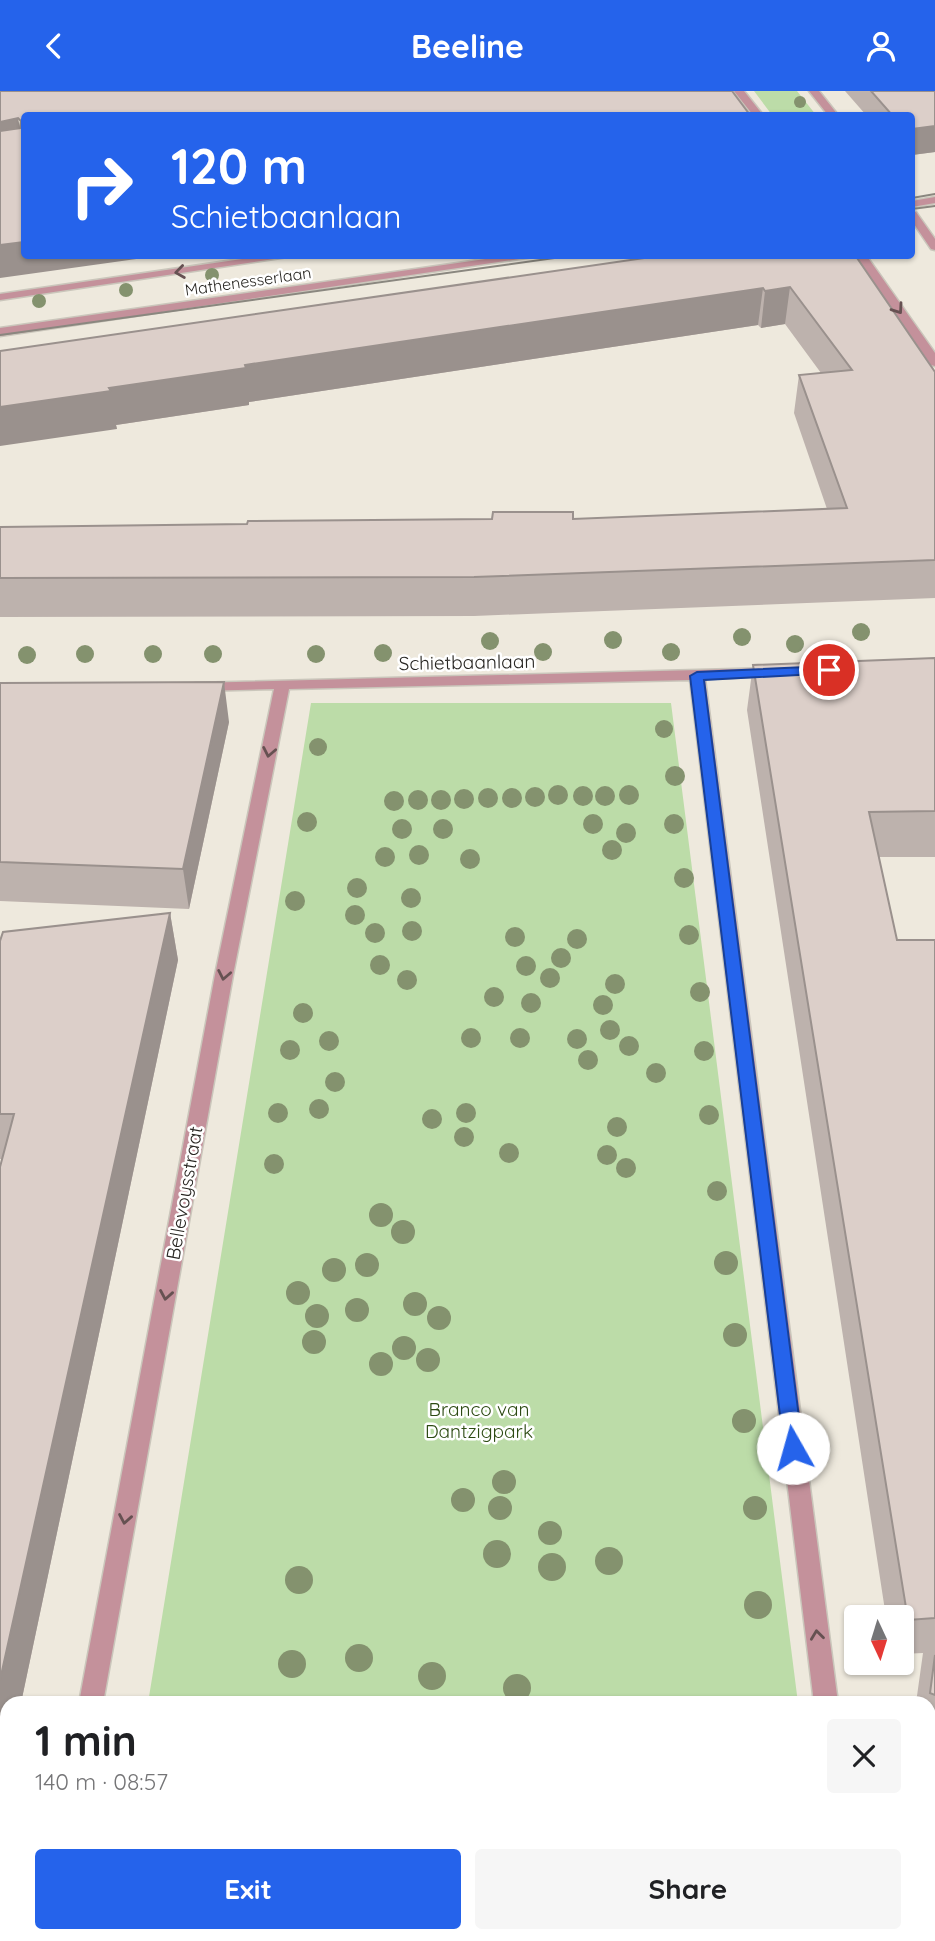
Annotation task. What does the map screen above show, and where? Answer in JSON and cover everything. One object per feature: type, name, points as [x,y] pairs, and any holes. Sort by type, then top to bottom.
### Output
[{"type":"street","points":[[739,91],[756,112]]},
{"type":"street","points":[[814,91],[831,112]]},
{"type":"street","points":[[915,203],[935,200]]},
{"type":"street","points":[[915,218],[935,247]]},
{"type":"street","name":"Mathenesserlaan","points":[[0,297],[268,259]]},
{"type":"street","name":"Mathenesserlaan","points":[[0,331],[513,259]]},
{"type":"street","points":[[863,259],[935,362]]},
{"type":"street","name":"Schietbaanlaan","points":[[188,686],[789,672]]},
{"type":"street","points":[[697,676],[825,1696]]},
{"type":"street","name":"Bellevoysstraat","points":[[93,1696],[224,975],[282,685]]},
{"type":"green space","points":[[754,91],[797,91],[814,112],[770,112]]},
{"type":"green space","name":"Branco van Dantzigpark","points":[[311,703],[671,703],[797,1696],[149,1696]]},
{"type":"building","points":[[0,91],[732,91],[748,112],[21,112],[21,121],[18,118],[0,122]]},
{"type":"building","points":[[871,91],[935,91],[935,126],[915,129],[915,112],[889,112]]},
{"type":"building","points":[[21,121],[21,242],[0,245],[0,131],[20,128]]},
{"type":"building","points":[[637,259],[858,259],[935,372],[935,560],[474,577],[0,578],[0,527],[492,519],[493,512],[573,512],[573,519],[847,508],[799,375],[852,370],[790,287],[765,291],[763,288],[245,365],[246,368],[0,407],[0,351]]},
{"type":"building","points":[[935,658],[935,811],[869,812],[897,940],[935,940],[935,1618],[914,1620],[914,1605],[906,1605],[753,665]]},
{"type":"building","points":[[224,682],[183,869],[0,862],[0,683]]},
{"type":"building","points":[[170,913],[0,1680],[0,1167],[14,1114],[0,1114],[0,941],[3,932]]},
{"type":"building","points":[[935,1655],[935,1695],[930,1693]]},
{"type":"tram line","points":[[915,197],[935,194]]},
{"type":"tram line","points":[[915,209],[935,206]]},
{"type":"tram line","points":[[0,335],[547,259]]},
{"type":"route","points":[[793,1448],[697,676],[829,670]]}]
